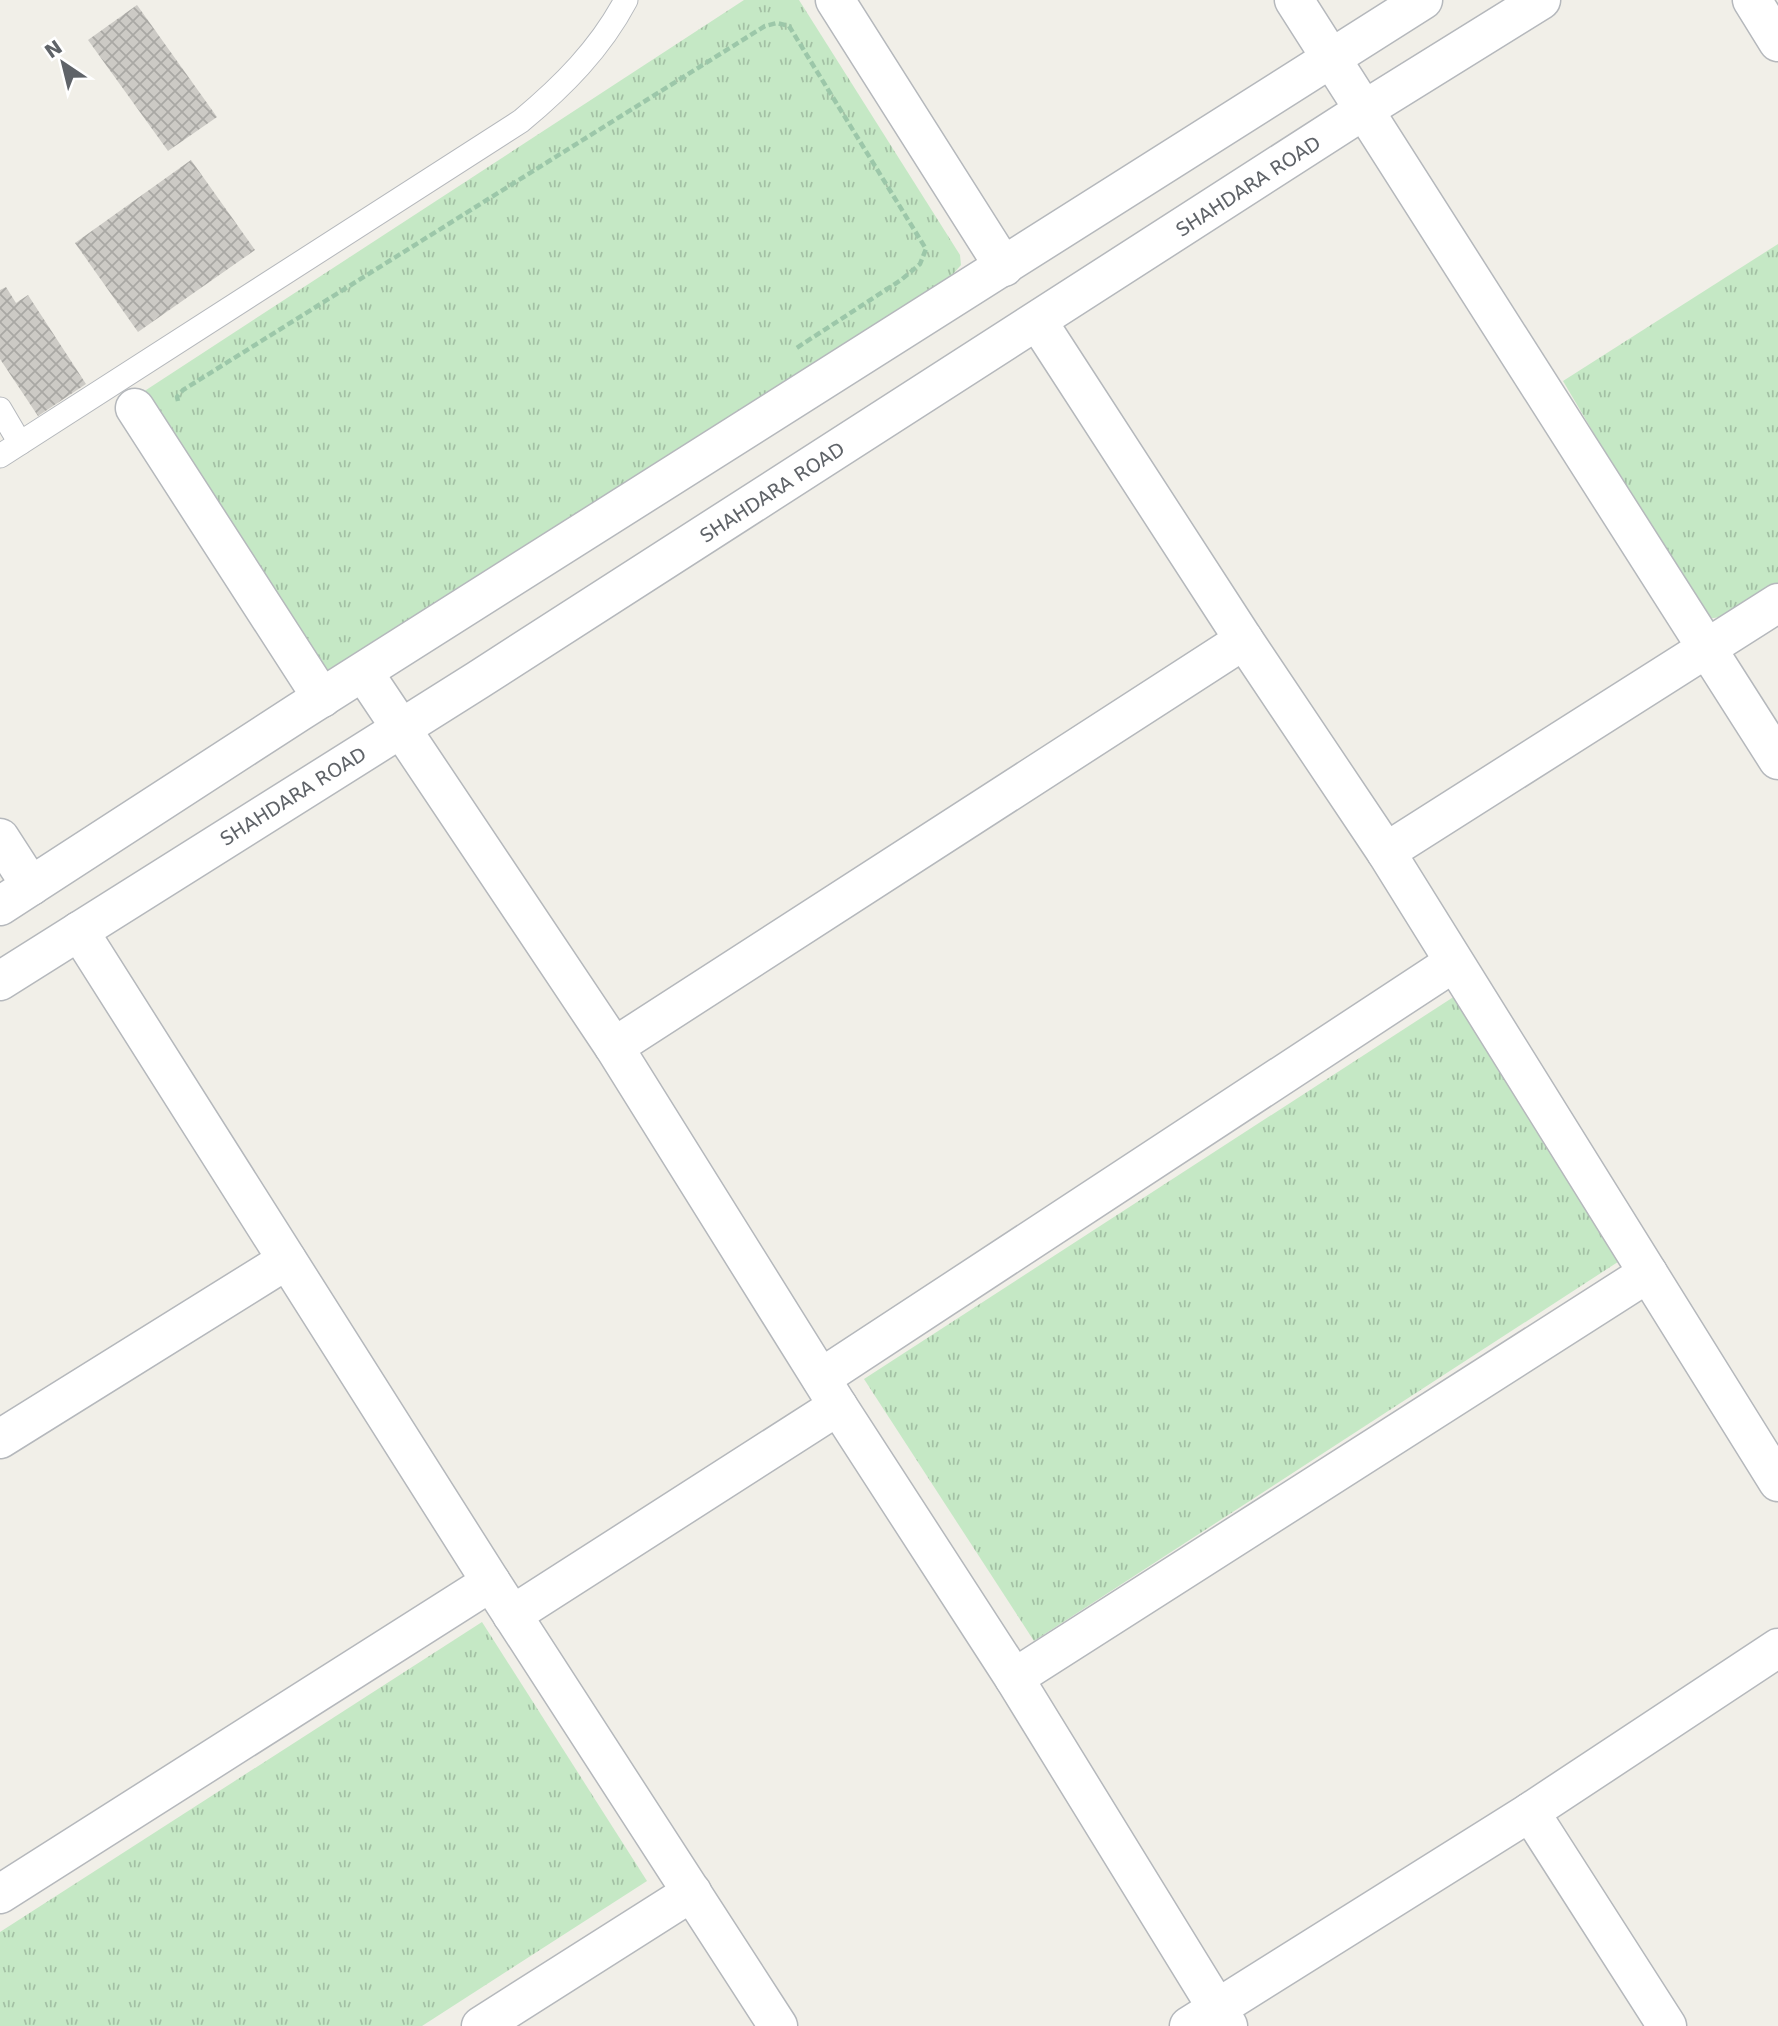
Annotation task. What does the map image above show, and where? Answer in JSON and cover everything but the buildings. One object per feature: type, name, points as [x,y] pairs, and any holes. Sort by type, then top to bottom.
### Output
[{"type":"street","points":[[835,0],[1004,267]]},
{"type":"street","points":[[1294,0],[1778,760]]},
{"type":"street","points":[[0,838],[16,896],[322,698],[1423,0]]},
{"type":"street","name":"SHAHDARA ROAD","points":[[0,981],[1038,322],[1364,110],[1541,0]]},
{"type":"street","points":[[1752,0],[1778,43]]},
{"type":"street","points":[[1038,322],[1244,640],[1386,852],[1778,1482]]},
{"type":"street","points":[[135,408],[322,698]]},
{"type":"street","points":[[1386,852],[1778,603]]},
{"type":"street","points":[[614,1047],[1244,640]]},
{"type":"street","points":[[364,673],[614,1047],[830,1392],[1014,1678],[1211,2020],[1778,1648]]},
{"type":"street","points":[[79,931],[512,1615],[778,2026]]},
{"type":"street","points":[[512,1615],[1453,962]]},
{"type":"street","points":[[0,1439],[287,1260]]},
{"type":"street","points":[[1014,1678],[1648,1273]]},
{"type":"street","points":[[0,1894],[491,1582]]},
{"type":"street","points":[[1530,1812],[1667,2026]]},
{"type":"street","points":[[481,2026],[692,1892]]},
{"type":"lane","points":[[0,456],[521,121],[556,92],[592,54],[626,0]]},
{"type":"lane","points":[[0,409],[20,443]]},
{"type":"path","points":[[180,408],[177,397],[183,390],[765,26],[777,23],[789,26],[926,249],[920,264],[901,280],[789,353]]},
{"type":"green space","points":[[744,0],[799,0],[960,255],[961,265],[947,281],[331,670],[320,668],[143,392]]},
{"type":"green space","points":[[1778,244],[1778,583],[1727,616],[1707,619],[1698,610],[1563,381]]},
{"type":"green space","points":[[1455,996],[1624,1258],[1034,1641],[864,1379]]},
{"type":"green space","points":[[482,1622],[647,1881],[422,2026],[0,2026],[0,1932]]}]
